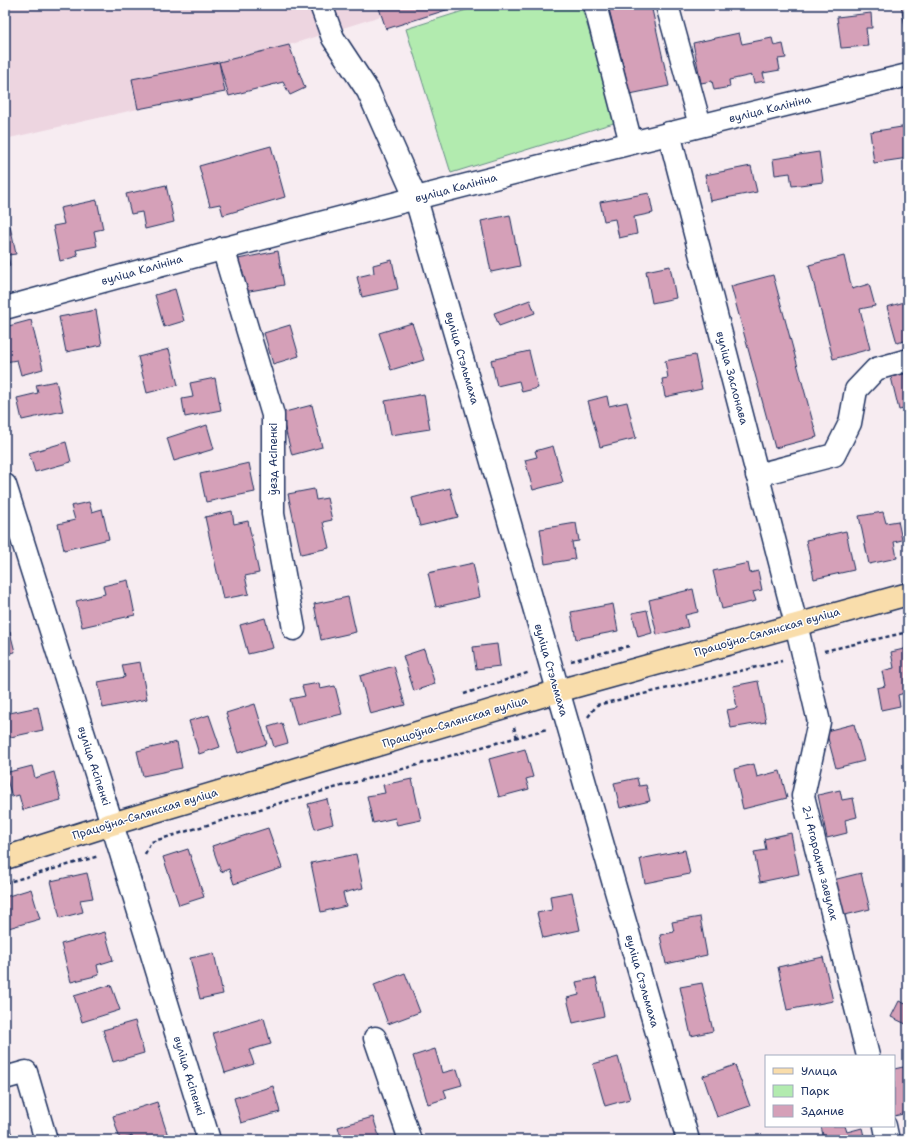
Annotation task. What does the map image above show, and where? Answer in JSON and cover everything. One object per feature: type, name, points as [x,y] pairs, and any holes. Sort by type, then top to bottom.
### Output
[{"type":"main road","name":"Працоўна-Сялянская вуліца","points":[[5,858],[112,824],[558,691],[908,594]]},
{"type":"street","name":"вуліца Стэльмаха","points":[[321,5],[333,38],[368,91],[416,199],[688,1140]]},
{"type":"street","points":[[595,5],[631,143]]},
{"type":"street","points":[[667,5],[700,125]]},
{"type":"street","name":"вуліца Калініна","points":[[5,308],[223,248],[668,133],[908,75]]},
{"type":"street","name":"вуліца Заслонава","points":[[668,133],[796,624]]},
{"type":"street","name":"ўезд Асіпенкі","points":[[223,248],[273,415],[273,514],[294,628]]},
{"type":"street","points":[[757,475],[834,455],[850,423],[856,390],[876,369],[908,360]]},
{"type":"street","name":"вуліца Асіпенкі","points":[[5,485],[124,862],[209,1140]]},
{"type":"street","name":"2-і Агародны завулак","points":[[796,624],[819,722],[803,796],[868,1055]]},
{"type":"street","points":[[375,1038],[410,1140]]},
{"type":"street","points":[[5,1078],[26,1072],[46,1140]]},
{"type":"street","points":[[885,1127],[888,1140]]},
{"type":"path","points":[[5,883],[99,856],[113,866],[144,855],[151,842],[280,803],[567,724],[588,717],[598,706],[803,655],[908,632]]},
{"type":"shaded area","points":[[5,5],[461,5],[386,29],[381,16],[289,45],[305,88],[290,95],[283,82],[229,96],[224,92],[138,109],[5,139]]},
{"type":"green space","points":[[482,5],[581,5],[617,122],[451,173],[406,29]]},
{"type":"building","points":[[378,5],[462,5],[386,29]]},
{"type":"building","points":[[608,5],[651,5],[669,86],[630,94]]},
{"type":"building","points":[[901,5],[908,5],[907,37]]},
{"type":"building","points":[[871,13],[872,28],[866,28],[868,46],[841,48],[837,17]]},
{"type":"building","points":[[739,33],[742,44],[772,38],[774,46],[783,44],[786,58],[778,59],[780,70],[763,73],[765,81],[754,83],[752,75],[729,80],[730,87],[714,90],[712,81],[701,83],[693,43]]},
{"type":"building","points":[[289,45],[305,88],[290,95],[283,82],[229,96],[219,62]]},
{"type":"building","points":[[219,62],[225,92],[138,109],[132,79]]},
{"type":"building","points":[[908,126],[908,158],[874,163],[870,132]]},
{"type":"building","points":[[271,146],[285,197],[223,215],[220,204],[210,206],[199,166]]},
{"type":"building","points":[[819,152],[823,182],[792,186],[790,173],[775,175],[773,159]]},
{"type":"building","points":[[751,166],[757,192],[710,201],[705,175]]},
{"type":"building","points":[[166,185],[174,222],[145,229],[142,212],[131,214],[126,194]]},
{"type":"building","points":[[649,193],[653,213],[634,217],[637,234],[619,238],[615,219],[604,221],[600,202]]},
{"type":"building","points":[[97,200],[103,229],[94,231],[97,246],[76,250],[78,256],[60,261],[53,226],[64,224],[60,208]]},
{"type":"building","points":[[510,215],[520,266],[491,272],[481,221]]},
{"type":"building","points":[[10,226],[16,254],[8,255],[10,266],[5,268],[5,227]]},
{"type":"building","points":[[278,251],[284,285],[244,292],[238,259]]},
{"type":"building","points":[[844,256],[852,289],[869,284],[875,306],[860,309],[870,349],[833,359],[809,265]]},
{"type":"building","points":[[392,260],[398,289],[362,297],[357,277],[374,273],[373,265]]},
{"type":"building","points":[[670,266],[676,298],[652,303],[646,271]]},
{"type":"building","points":[[773,275],[817,437],[775,448],[731,286]]},
{"type":"building","points":[[175,289],[184,321],[164,327],[155,295]]},
{"type":"building","points":[[530,300],[535,313],[499,326],[494,313]]},
{"type":"building","points":[[908,301],[908,340],[897,343],[887,307]]},
{"type":"building","points":[[96,310],[102,345],[66,352],[59,317]]},
{"type":"building","points":[[31,320],[43,369],[21,375],[17,360],[5,362],[5,327]]},
{"type":"building","points":[[412,323],[424,360],[391,370],[379,333]]},
{"type":"building","points":[[290,325],[299,356],[273,364],[264,333]]},
{"type":"building","points":[[169,349],[178,385],[147,393],[138,357]]},
{"type":"building","points":[[529,351],[538,388],[522,392],[519,381],[497,386],[491,360]]},
{"type":"building","points":[[695,355],[702,389],[665,397],[662,379],[668,378],[665,361]]},
{"type":"building","points":[[908,373],[908,408],[899,410],[891,377]]},
{"type":"building","points":[[215,378],[221,410],[185,417],[182,399],[193,397],[190,383]]},
{"type":"building","points":[[56,381],[63,411],[22,420],[17,398],[38,393],[36,385]]},
{"type":"building","points":[[424,394],[430,429],[391,435],[385,401]]},
{"type":"building","points":[[607,396],[609,406],[627,402],[636,438],[600,447],[588,401]]},
{"type":"building","points":[[312,405],[322,447],[292,455],[281,413]]},
{"type":"building","points":[[207,425],[214,449],[174,461],[167,438]]},
{"type":"building","points":[[66,442],[71,462],[35,472],[29,453]]},
{"type":"building","points":[[553,446],[563,482],[533,490],[525,460],[537,457],[535,451]]},
{"type":"building","points":[[249,463],[255,492],[206,502],[200,474]]},
{"type":"building","points":[[450,488],[458,517],[420,526],[412,498]]},
{"type":"building","points":[[314,489],[316,500],[327,498],[332,520],[323,522],[329,548],[301,554],[288,494]]},
{"type":"building","points":[[89,502],[92,512],[102,509],[109,539],[64,550],[58,524],[75,520],[71,506]]},
{"type":"building","points":[[232,511],[234,524],[248,521],[259,573],[245,576],[249,594],[223,599],[205,517]]},
{"type":"building","points":[[883,512],[886,523],[898,521],[902,540],[894,542],[897,558],[869,564],[859,516]]},
{"type":"building","points":[[576,523],[579,541],[572,542],[575,559],[545,564],[540,529]]},
{"type":"building","points":[[846,531],[854,570],[814,579],[806,540]]},
{"type":"building","points":[[473,563],[480,597],[436,607],[428,573]]},
{"type":"building","points":[[748,563],[750,573],[758,571],[762,590],[753,592],[756,601],[722,609],[713,571]]},
{"type":"building","points":[[128,580],[135,615],[82,627],[76,601],[105,594],[103,586]]},
{"type":"building","points":[[693,589],[698,612],[685,615],[688,627],[657,635],[649,600]]},
{"type":"building","points":[[348,597],[356,632],[321,640],[314,604]]},
{"type":"building","points":[[613,604],[618,631],[576,639],[571,612]]},
{"type":"building","points":[[647,610],[652,633],[638,637],[632,613]]},
{"type":"building","points":[[265,618],[273,648],[248,654],[240,625]]},
{"type":"building","points":[[10,632],[15,652],[5,654],[5,634]]},
{"type":"building","points":[[497,644],[500,666],[476,669],[473,647]]},
{"type":"building","points":[[908,648],[908,692],[898,695],[900,706],[881,710],[877,688],[885,686],[882,671],[894,668],[891,652]]},
{"type":"building","points":[[424,649],[435,684],[414,691],[403,656]]},
{"type":"building","points":[[140,662],[147,699],[103,708],[98,682],[125,677],[122,665]]},
{"type":"building","points":[[394,666],[405,705],[370,714],[360,676]]},
{"type":"building","points":[[758,681],[766,722],[731,728],[727,710],[737,708],[733,686]]},
{"type":"building","points":[[319,683],[320,689],[335,686],[342,714],[297,725],[290,699],[305,696],[302,686]]},
{"type":"building","points":[[255,704],[267,744],[238,753],[226,713]]},
{"type":"building","points":[[38,707],[43,730],[6,738],[5,714]]},
{"type":"building","points":[[209,715],[220,747],[199,754],[189,721]]},
{"type":"building","points":[[282,723],[288,743],[274,747],[268,727]]},
{"type":"building","points":[[854,724],[864,761],[836,768],[826,731]]},
{"type":"building","points":[[177,742],[182,768],[143,776],[137,751]]},
{"type":"building","points":[[908,747],[908,764],[903,748]]},
{"type":"building","points":[[525,749],[533,777],[526,779],[529,789],[499,797],[489,759]]},
{"type":"building","points":[[754,764],[757,777],[780,771],[787,798],[743,809],[734,769]]},
{"type":"building","points":[[32,766],[35,778],[54,772],[61,800],[23,810],[19,795],[12,797],[5,773]]},
{"type":"building","points":[[637,778],[639,786],[646,785],[650,801],[620,808],[614,783]]},
{"type":"building","points":[[412,779],[421,820],[397,825],[395,818],[373,823],[367,796],[385,793],[383,785]]},
{"type":"building","points":[[840,790],[842,800],[853,798],[857,817],[845,820],[847,833],[827,838],[818,795]]},
{"type":"building","points":[[327,799],[333,824],[315,829],[308,804]]},
{"type":"building","points":[[268,828],[282,868],[234,884],[229,869],[221,872],[212,846]]},
{"type":"building","points":[[791,833],[799,874],[760,882],[754,852],[766,850],[764,839]]},
{"type":"building","points":[[188,849],[204,897],[179,905],[163,857]]},
{"type":"building","points":[[685,850],[690,874],[645,883],[640,859]]},
{"type":"building","points":[[356,854],[363,888],[343,893],[346,906],[321,912],[311,863]]},
{"type":"building","points":[[87,873],[93,898],[80,900],[83,912],[60,918],[51,881]]},
{"type":"building","points":[[861,873],[870,909],[841,916],[833,880]]},
{"type":"building","points":[[31,889],[40,919],[5,929],[5,897]]},
{"type":"building","points":[[572,892],[580,930],[543,938],[537,913],[552,910],[550,896]]},
{"type":"building","points":[[700,917],[707,955],[666,964],[660,935],[674,932],[672,922]]},
{"type":"building","points":[[105,932],[113,960],[97,965],[99,975],[71,982],[61,944]]},
{"type":"building","points":[[214,953],[223,994],[200,999],[190,958]]},
{"type":"building","points":[[823,957],[833,1001],[787,1010],[778,967]]},
{"type":"building","points":[[405,973],[420,1012],[388,1024],[374,985]]},
{"type":"building","points":[[596,978],[604,1016],[573,1023],[567,998],[579,995],[576,982]]},
{"type":"building","points":[[702,983],[713,1031],[691,1036],[680,987]]},
{"type":"building","points":[[111,985],[120,1010],[82,1022],[74,996]]},
{"type":"building","points":[[899,1001],[908,1005],[908,1025],[891,1017]]},
{"type":"building","points":[[264,1018],[271,1044],[249,1050],[254,1064],[225,1073],[213,1033]]},
{"type":"building","points":[[135,1021],[144,1053],[113,1062],[103,1030]]},
{"type":"building","points":[[435,1049],[442,1073],[457,1069],[462,1085],[444,1090],[447,1098],[428,1104],[413,1056]]},
{"type":"building","points":[[618,1057],[630,1099],[605,1106],[593,1064]]},
{"type":"building","points":[[735,1065],[750,1106],[717,1117],[703,1076]]},
{"type":"building","points":[[908,1066],[908,1113],[895,1116],[895,1069]]},
{"type":"building","points":[[273,1086],[280,1112],[241,1123],[234,1098]]},
{"type":"building","points":[[157,1102],[169,1139],[133,1140],[132,1136],[120,1140],[113,1116]]},
{"type":"building","points":[[5,1110],[12,1136],[5,1138]]},
{"type":"building","points":[[373,1117],[380,1139],[342,1140],[338,1127]]},
{"type":"building","points":[[821,1127],[845,1127],[847,1132],[862,1128],[865,1140],[824,1140]]},
{"type":"building","points":[[746,1135],[747,1140],[730,1140]]}]
